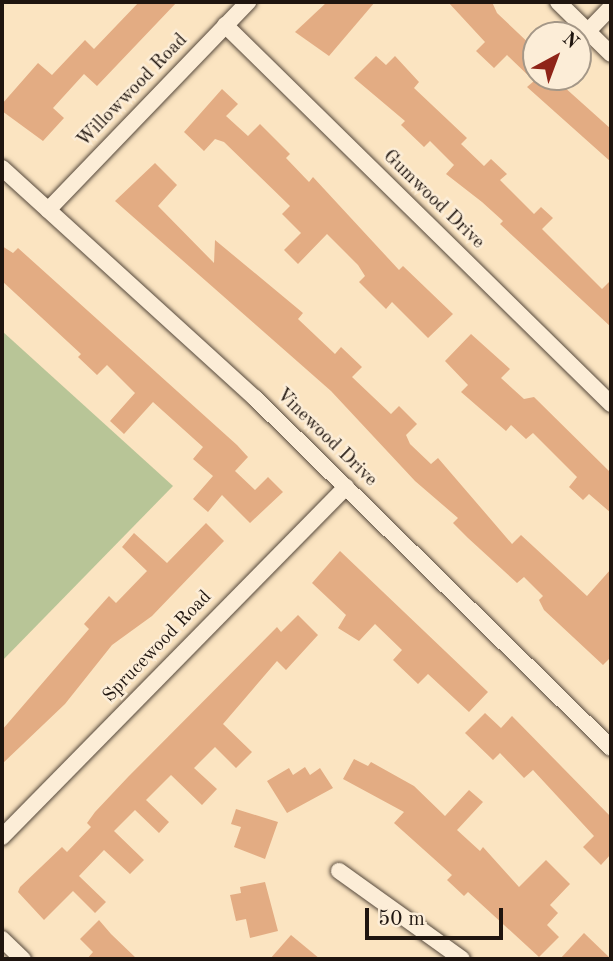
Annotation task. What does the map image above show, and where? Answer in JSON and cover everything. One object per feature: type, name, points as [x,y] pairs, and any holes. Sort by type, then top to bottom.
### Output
[{"type":"street","name":"Willowwood Road","points":[[48,210],[248,2]]},
{"type":"street","points":[[558,2],[578,21]]},
{"type":"street","points":[[592,27],[611,7]]},
{"type":"street","name":"Gumwood Drive","points":[[225,25],[611,404]]},
{"type":"street","points":[[592,35],[611,54]]},
{"type":"street","name":"Vinewood Drive","points":[[2,168],[346,487],[611,748]]},
{"type":"street","name":"Sprucewood Road","points":[[2,837],[346,487]]},
{"type":"street","points":[[339,872],[462,959]]},
{"type":"street","points":[[2,939],[23,959]]},
{"type":"green space","points":[[2,331],[173,486],[2,661]]},
{"type":"building","points":[[139,2],[177,2],[97,86],[84,74],[53,108],[64,118],[43,141],[2,111],[2,104],[38,63],[52,75],[85,40],[94,49]]},
{"type":"building","points":[[327,2],[375,2],[329,56],[295,32]]},
{"type":"building","points":[[448,2],[492,2],[497,13],[522,37],[522,69],[507,55],[494,68],[476,51],[485,42]]},
{"type":"building","points":[[376,56],[386,65],[395,56],[419,82],[414,88],[467,138],[461,144],[484,166],[491,159],[507,174],[500,180],[534,214],[541,207],[553,218],[542,229],[602,289],[611,280],[611,327],[500,224],[503,221],[446,174],[454,165],[430,141],[424,147],[401,125],[405,121],[354,78]]},
{"type":"building","points":[[222,89],[238,104],[226,116],[248,136],[260,124],[290,154],[286,158],[309,182],[313,177],[399,270],[403,266],[453,314],[428,338],[392,302],[386,309],[359,282],[365,276],[358,265],[327,234],[298,264],[284,250],[301,233],[282,214],[290,206],[224,142],[215,139],[204,151],[184,132]]},
{"type":"building","points":[[531,91],[569,91],[611,129],[611,162]]},
{"type":"building","points":[[155,163],[177,185],[158,206],[214,263],[215,240],[303,313],[298,319],[335,354],[341,347],[362,367],[352,377],[391,414],[399,406],[417,424],[406,435],[410,444],[431,464],[438,458],[512,544],[521,535],[587,596],[611,569],[611,657],[603,665],[544,610],[539,600],[543,596],[524,577],[517,583],[453,523],[458,518],[415,481],[331,391],[115,201]]},
{"type":"building","points":[[2,246],[13,253],[18,248],[237,445],[248,457],[235,471],[255,490],[268,477],[283,492],[250,523],[222,495],[208,512],[193,499],[213,476],[193,459],[203,447],[153,402],[124,434],[110,421],[135,393],[107,365],[97,375],[78,357],[81,354],[2,281]]},
{"type":"building","points":[[471,334],[510,369],[501,378],[524,399],[534,397],[611,473],[611,513],[589,494],[583,500],[569,487],[577,477],[533,433],[526,439],[511,425],[506,431],[461,392],[468,385],[445,361]]},
{"type":"building","points":[[206,523],[224,541],[152,616],[112,645],[65,704],[2,764],[2,730],[89,629],[84,624],[109,596],[116,603],[147,571],[122,547],[134,533],[167,563]]},
{"type":"building","points":[[340,551],[488,692],[469,712],[428,674],[418,684],[393,660],[402,650],[375,624],[359,641],[338,628],[346,615],[312,583]]},
{"type":"building","points":[[298,615],[318,635],[286,670],[277,661],[223,724],[252,752],[236,768],[215,747],[194,768],[217,789],[202,805],[171,775],[146,800],[169,822],[159,833],[135,810],[114,831],[144,860],[130,874],[104,850],[79,876],[106,902],[95,913],[73,891],[44,920],[18,892],[20,887],[62,847],[67,852],[91,827],[87,823],[95,812],[128,777],[277,627],[281,632]]},
{"type":"building","points":[[485,713],[501,728],[512,716],[611,817],[611,854],[601,865],[583,847],[594,836],[533,770],[524,778],[500,753],[493,760],[465,733]]},
{"type":"building","points":[[354,759],[368,766],[371,762],[414,786],[445,816],[469,790],[483,802],[457,830],[480,851],[483,847],[519,887],[546,860],[570,884],[550,905],[558,913],[547,925],[559,937],[539,957],[468,892],[464,896],[447,880],[452,875],[394,823],[404,812],[343,779]]},
{"type":"building","points":[[305,767],[310,775],[320,768],[333,788],[287,813],[267,781],[289,768],[293,775]]},
{"type":"building","points":[[236,809],[278,822],[265,859],[234,847],[241,827],[231,824]]},
{"type":"building","points":[[265,882],[278,931],[250,938],[246,919],[236,921],[230,895],[241,893],[240,887]]},
{"type":"building","points":[[99,920],[137,959],[87,959],[93,952],[80,939]]},
{"type":"building","points":[[584,933],[611,959],[560,959]]},
{"type":"building","points":[[291,935],[320,959],[270,959]]}]
